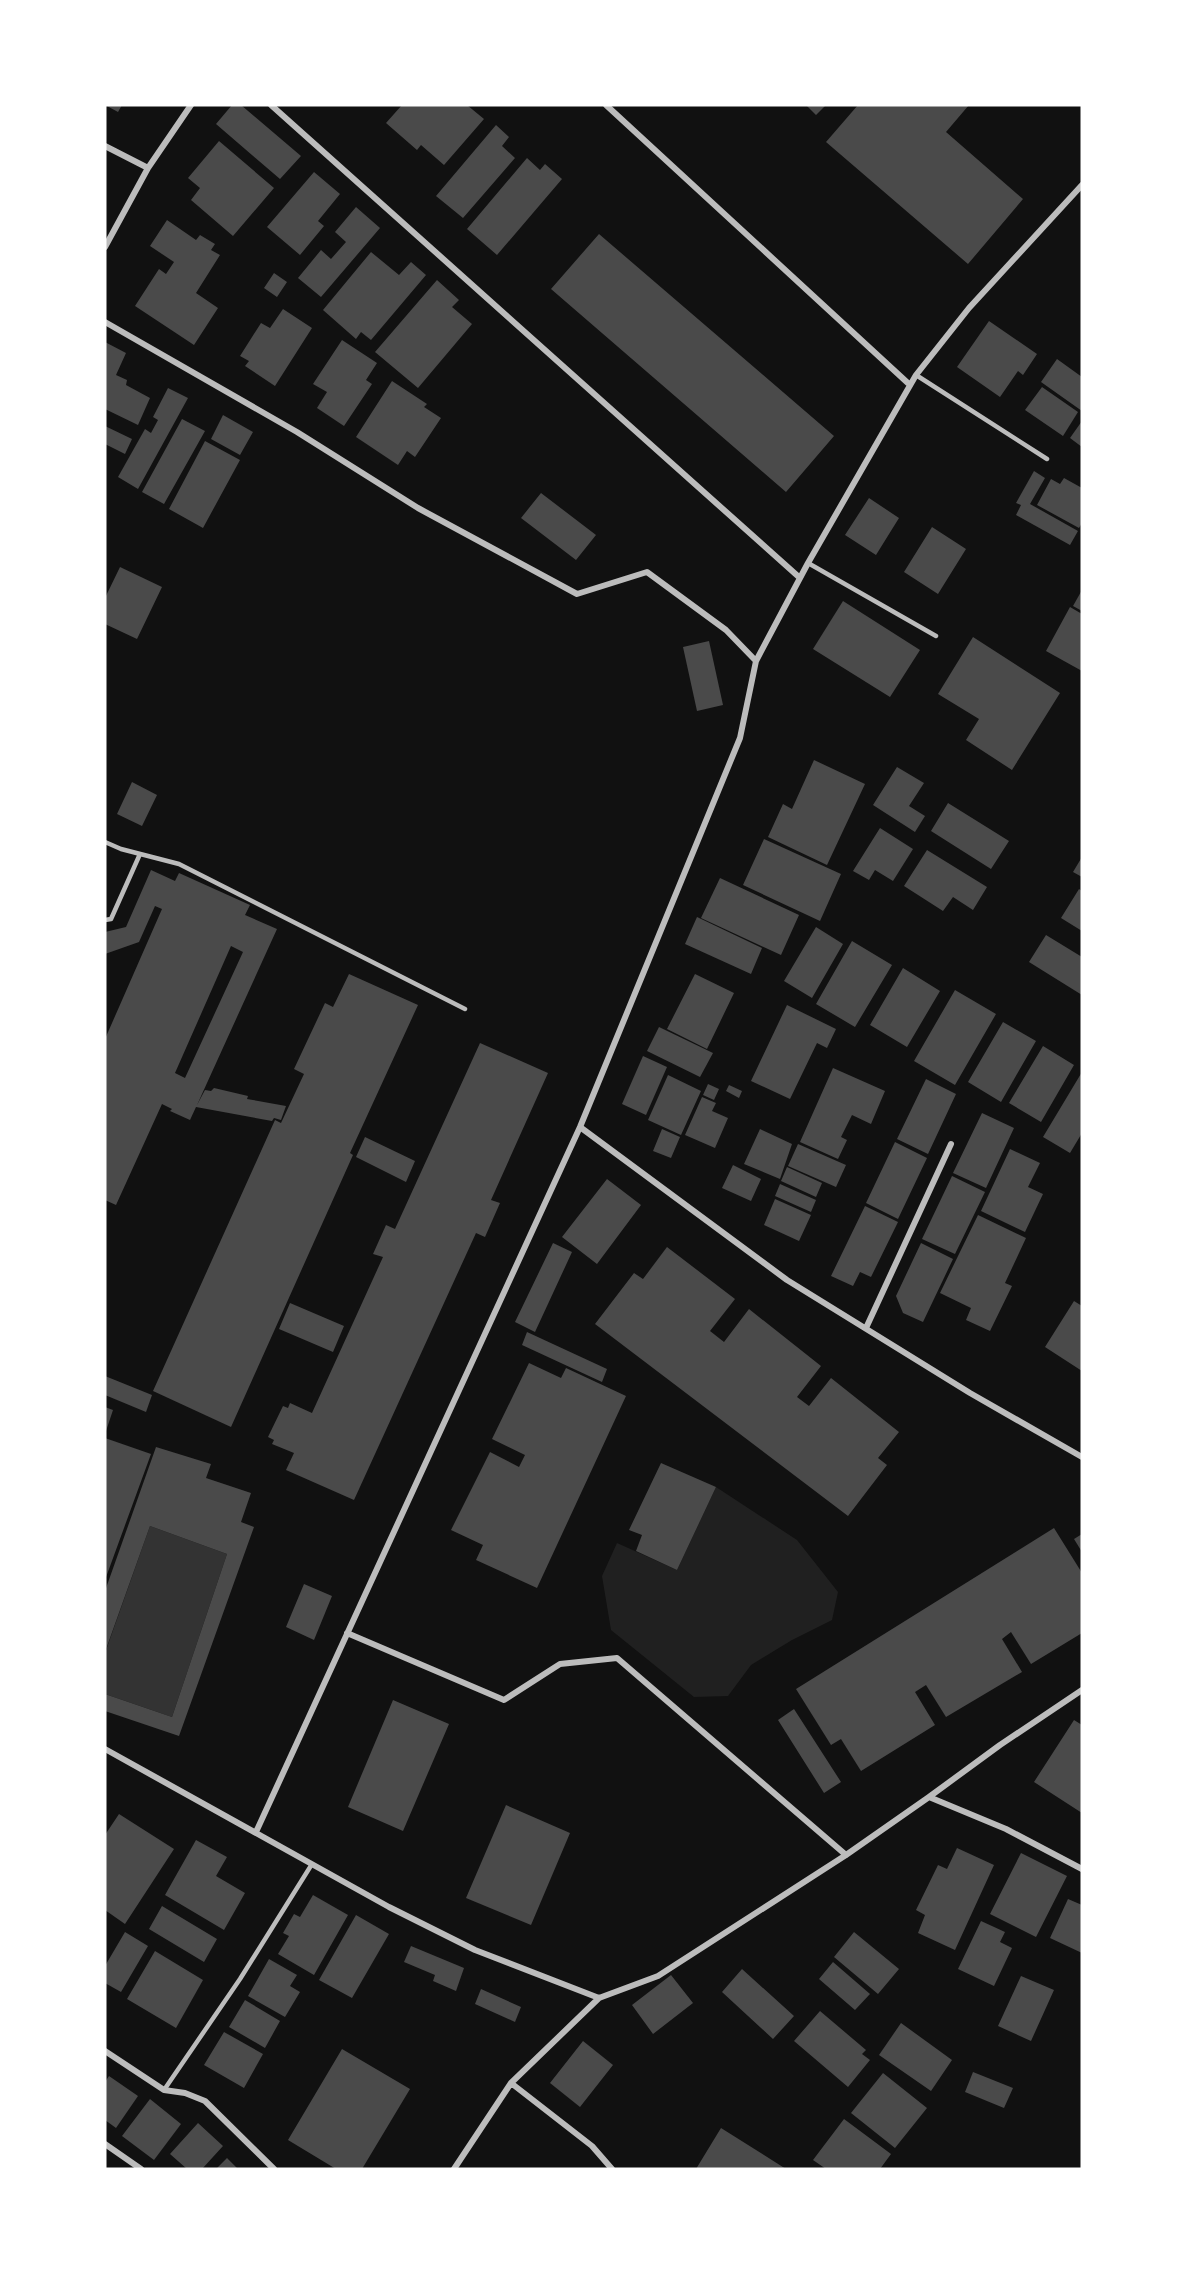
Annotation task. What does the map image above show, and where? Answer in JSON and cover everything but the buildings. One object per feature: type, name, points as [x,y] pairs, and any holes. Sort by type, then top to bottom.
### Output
[{"type":"street","points":[[105,247],[148,168],[191,105]]},
{"type":"street","points":[[271,105],[800,578]]},
{"type":"street","points":[[606,105],[910,385]]},
{"type":"street","points":[[105,146],[148,168]]},
{"type":"street","points":[[256,1832],[580,1127],[740,738],[756,661],[808,563],[873,454],[916,375],[969,308],[1082,185]]},
{"type":"street","points":[[105,322],[297,432],[418,508],[577,594],[647,572],[726,630],[756,661]]},
{"type":"street","points":[[580,1127],[787,1280],[970,1393],[1082,1457]]},
{"type":"street","points":[[866,1328],[951,1144]]},
{"type":"street","points":[[347,1633],[504,1700],[560,1664],[617,1658],[846,1855]]},
{"type":"street","points":[[454,2169],[511,2083],[599,1998],[658,1976],[846,1855],[1000,1745],[1082,1690]]},
{"type":"street","points":[[105,1749],[312,1864],[475,1950],[599,1998]]},
{"type":"street","points":[[929,1797],[1006,1828],[1082,1869]]},
{"type":"street","points":[[105,2051],[164,2090],[185,2093],[205,2101],[274,2169]]},
{"type":"street","points":[[511,2083],[592,2146],[612,2169]]},
{"type":"street","points":[[105,2144],[141,2169]]},
{"type":"lane","points":[[916,375],[1047,459]]},
{"type":"lane","points":[[808,563],[936,636]]},
{"type":"lane","points":[[105,842],[179,864],[289,922],[465,1009]]},
{"type":"lane","points":[[105,921],[111,919],[140,854]]},
{"type":"lane","points":[[164,2090],[240,1979],[312,1864]]},
{"type":"shaded area","points":[[716,1487],[797,1540],[838,1592],[832,1620],[792,1640],[751,1665],[728,1696],[694,1697],[611,1630],[602,1576],[617,1543],[677,1570]]},
{"type":"shaded area","points":[[150,1526],[227,1554],[172,1717],[105,1694],[105,1653]]}]
